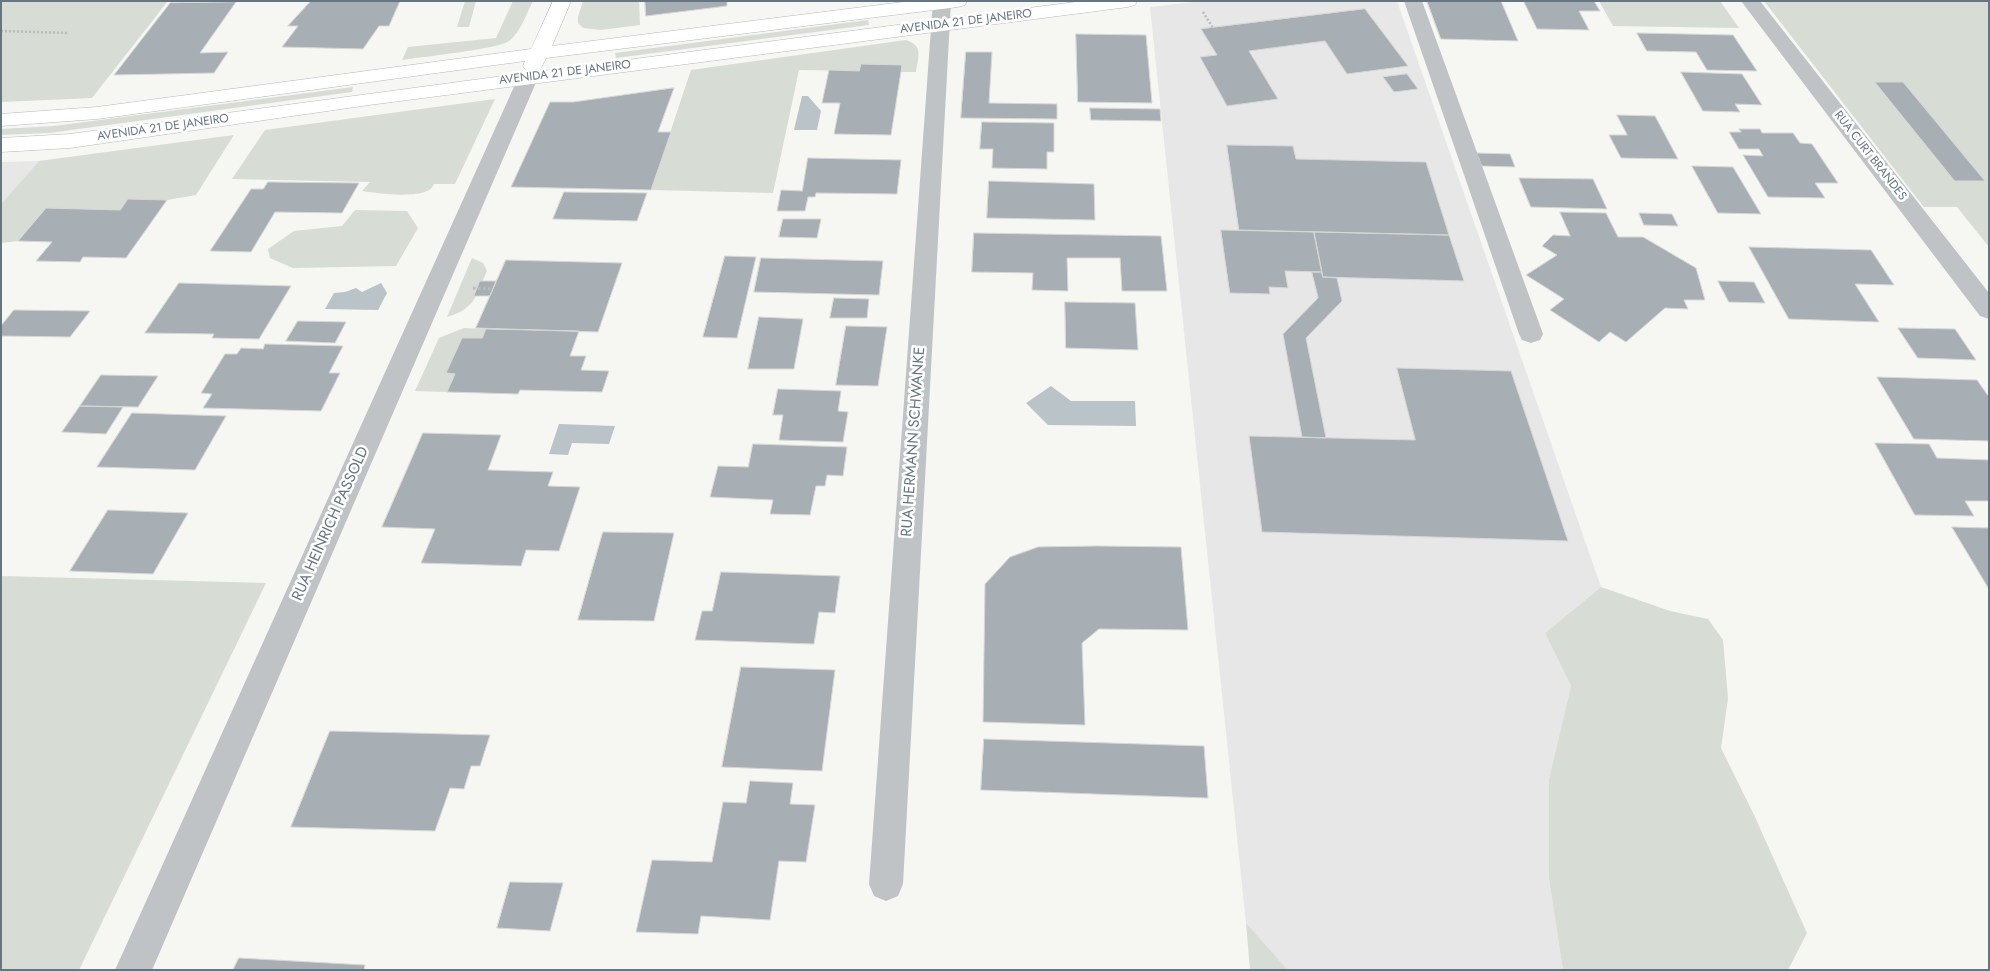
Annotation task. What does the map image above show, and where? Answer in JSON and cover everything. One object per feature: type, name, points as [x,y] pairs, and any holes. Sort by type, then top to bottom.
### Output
[{"type":"main road","points":[[528,78],[562,1]]},
{"type":"main road","name":"AVENIDA 21 DE JANEIRO","points":[[1,120],[97,113],[539,53],[945,8],[1128,1]]},
{"type":"main road","name":"AVENIDA 21 DE JANEIRO","points":[[1,145],[79,140],[528,78],[945,8]]},
{"type":"street","points":[[1413,1],[1531,334]]},
{"type":"street","name":"RUA CURT BRANDES","points":[[1750,1],[1989,310]]},
{"type":"street","name":"RUA HERMANN SCHWANKE","points":[[886,884],[945,8]]},
{"type":"street","name":"RUA HEINRICH PASSOLD","points":[[133,970],[528,78]]},
{"type":"path","points":[[1203,12],[1213,28]]},
{"type":"path","points":[[1,31],[68,33]]},
{"type":"shaded area","points":[[1,1],[168,1],[92,98],[1,102]]},
{"type":"shaded area","points":[[465,1],[476,1],[469,27],[457,27]]},
{"type":"shaded area","points":[[513,1],[533,1],[520,28],[509,41],[475,50],[402,60],[408,47],[496,38]]},
{"type":"shaded area","points":[[583,1],[639,1],[640,25],[601,30],[583,28],[578,23],[578,17]]},
{"type":"shaded area","points":[[1203,1],[1397,1],[1601,587],[1545,633],[1571,686],[1549,779],[1549,879],[1563,970],[1288,970],[1246,923],[1150,7]]},
{"type":"shaded area","points":[[1599,1],[1720,1],[1739,28],[1613,26]]},
{"type":"shaded area","points":[[1764,1],[1989,1],[1989,247],[1957,207],[1924,207],[1989,291]]},
{"type":"shaded area","points":[[868,20],[869,25],[616,58],[615,53]]},
{"type":"shaded area","points":[[906,40],[912,42],[918,49],[916,72],[900,72],[901,65],[861,64],[859,71],[799,70],[773,193],[651,190],[691,70]]},
{"type":"shaded area","points":[[353,87],[352,92],[49,133],[1,135],[1,129],[54,126]]},
{"type":"shaded area","points":[[802,96],[808,96],[821,111],[817,130],[794,130]]},
{"type":"shaded area","points":[[495,99],[455,184],[434,184],[423,193],[401,195],[362,191],[370,182],[232,179],[265,130]]},
{"type":"shaded area","points":[[234,135],[196,195],[167,200],[128,199],[120,210],[46,208],[18,241],[1,243],[1,204],[39,161]]},
{"type":"shaded area","points":[[39,161],[1,204],[1,162]]},
{"type":"shaded area","points":[[355,210],[407,211],[418,228],[396,266],[293,268],[270,258],[268,249],[294,231],[342,226]]},
{"type":"shaded area","points":[[472,258],[483,263],[487,271],[477,295],[464,310],[447,317]]},
{"type":"shaded area","points":[[381,283],[387,293],[378,310],[325,309],[334,293],[356,288],[362,292]]},
{"type":"shaded area","points":[[464,328],[486,329],[482,338],[462,338],[446,373],[455,374],[447,392],[415,391],[439,338]]},
{"type":"shaded area","points":[[1051,386],[1071,401],[1135,401],[1136,426],[1048,425],[1026,403]]},
{"type":"shaded area","points":[[559,424],[615,426],[609,444],[572,443],[568,455],[549,454]]},
{"type":"shaded area","points":[[1,576],[266,583],[79,970],[1,970]]},
{"type":"shaded area","points":[[1601,587],[1670,611],[1708,619],[1723,640],[1728,698],[1721,748],[1754,815],[1807,933],[1788,970],[1563,970],[1549,879],[1549,779],[1571,686],[1545,633]]},
{"type":"shaded area","points":[[1246,923],[1288,970],[1250,970]]},
{"type":"building","points":[[311,1],[400,1],[389,26],[379,26],[363,49],[282,47],[298,26],[288,26]]},
{"type":"building","points":[[645,1],[727,1],[727,6],[646,16]]},
{"type":"building","points":[[1427,1],[1501,1],[1518,41],[1441,39]]},
{"type":"building","points":[[1594,1],[1600,11],[1579,11],[1589,30],[1537,29],[1524,2]]},
{"type":"building","points":[[236,2],[200,53],[228,52],[214,73],[114,75],[170,3]]},
{"type":"building","points":[[1365,9],[1408,66],[1347,74],[1325,41],[1249,51],[1278,99],[1227,106],[1200,57],[1217,55],[1201,29]]},
{"type":"building","points":[[1637,33],[1733,35],[1757,71],[1707,70],[1696,52],[1647,51]]},
{"type":"building","points":[[1076,34],[1146,35],[1152,103],[1078,102]]},
{"type":"building","points":[[966,52],[992,52],[989,103],[1057,104],[1057,119],[961,118]]},
{"type":"building","points":[[861,64],[902,65],[891,135],[834,134],[840,103],[822,103],[829,70],[859,71]]},
{"type":"building","points":[[1681,72],[1742,74],[1762,105],[1735,104],[1740,112],[1703,111]]},
{"type":"building","points":[[1407,74],[1418,89],[1394,92],[1383,77]]},
{"type":"building","points":[[1875,82],[1903,82],[1985,181],[1955,181]]},
{"type":"building","points":[[674,88],[658,132],[671,132],[651,190],[511,187],[550,102],[573,102]]},
{"type":"building","points":[[1090,108],[1160,109],[1161,121],[1091,120]]},
{"type":"building","points":[[1617,115],[1655,116],[1678,159],[1621,158],[1609,135],[1627,135]]},
{"type":"building","points":[[982,122],[1054,123],[1054,152],[1047,152],[1047,169],[992,168],[993,149],[980,149]]},
{"type":"building","points":[[1739,129],[1760,129],[1762,133],[1793,133],[1800,143],[1812,144],[1838,183],[1815,183],[1825,198],[1768,197],[1743,155],[1763,156],[1759,149],[1739,149],[1729,132],[1741,132]]},
{"type":"building","points":[[1227,145],[1293,146],[1296,159],[1426,162],[1449,235],[1239,230]]},
{"type":"building","points":[[1477,153],[1510,154],[1515,167],[1482,166]]},
{"type":"building","points":[[808,158],[901,160],[897,194],[816,193],[815,197],[808,197],[805,211],[777,211],[781,190],[802,191]]},
{"type":"building","points":[[1692,166],[1733,167],[1761,214],[1718,213]]},
{"type":"building","points":[[1519,178],[1593,179],[1607,209],[1531,207]]},
{"type":"building","points":[[989,181],[1094,184],[1095,220],[987,218]]},
{"type":"building","points":[[268,182],[359,183],[342,213],[275,212],[251,252],[210,251],[251,189],[263,189]]},
{"type":"building","points":[[564,192],[647,193],[637,221],[553,219]]},
{"type":"building","points":[[128,199],[167,200],[126,258],[83,257],[80,262],[36,261],[52,242],[18,241],[46,208],[120,210]]},
{"type":"building","points":[[1560,212],[1606,213],[1618,237],[1643,237],[1696,268],[1705,300],[1684,300],[1688,309],[1665,308],[1626,342],[1610,332],[1599,342],[1550,310],[1564,299],[1526,275],[1557,255],[1542,246],[1553,235],[1570,236]]},
{"type":"building","points":[[1639,213],[1672,214],[1678,226],[1644,225]]},
{"type":"building","points":[[783,219],[821,219],[817,238],[779,237]]},
{"type":"building","points":[[1221,230],[1314,232],[1322,272],[1285,271],[1288,288],[1269,287],[1270,294],[1230,293]]},
{"type":"building","points":[[1314,232],[1449,235],[1464,281],[1323,277]]},
{"type":"building","points":[[974,233],[1161,236],[1167,291],[1122,291],[1120,258],[1067,258],[1068,291],[1032,290],[1033,273],[972,272]]},
{"type":"building","points":[[1749,247],[1871,250],[1894,285],[1855,284],[1879,322],[1789,319]]},
{"type":"building","points":[[725,256],[756,257],[737,338],[703,337]]},
{"type":"building","points":[[761,258],[883,261],[879,295],[754,292]]},
{"type":"building","points":[[506,260],[622,263],[598,332],[476,328]]},
{"type":"building","points":[[1312,272],[1322,272],[1323,277],[1337,278],[1342,301],[1306,338],[1326,438],[1302,437],[1283,334],[1318,298]]},
{"type":"building","points":[[480,281],[496,281],[490,296],[474,296]]},
{"type":"building","points":[[1718,281],[1754,282],[1765,303],[1729,302]]},
{"type":"building","points":[[179,283],[291,286],[259,339],[212,338],[214,334],[145,333]]},
{"type":"building","points":[[834,298],[869,299],[867,318],[830,318]]},
{"type":"building","points":[[1065,302],[1135,303],[1138,350],[1066,348]]},
{"type":"building","points":[[14,310],[90,311],[70,337],[1,336],[1,326]]},
{"type":"building","points":[[759,317],[803,319],[794,369],[748,369]]},
{"type":"building","points":[[298,321],[346,322],[335,343],[286,341]]},
{"type":"building","points":[[846,326],[887,327],[878,386],[836,385]]},
{"type":"building","points":[[1898,328],[1955,329],[1976,360],[1918,358]]},
{"type":"building","points":[[486,329],[579,331],[570,356],[586,356],[581,370],[609,371],[602,392],[520,390],[518,394],[447,392],[455,374],[446,373],[462,338],[482,338]]},
{"type":"building","points":[[265,344],[343,346],[329,373],[340,373],[321,411],[203,408],[212,394],[201,393],[225,354],[237,354],[241,348],[263,349]]},
{"type":"building","points":[[1397,368],[1511,371],[1568,541],[1262,532],[1249,436],[1415,440]]},
{"type":"building","points":[[101,375],[158,376],[138,407],[80,406]]},
{"type":"building","points":[[1877,377],[1977,380],[1989,397],[1989,441],[1914,439]]},
{"type":"building","points":[[778,389],[841,391],[838,411],[848,412],[843,442],[779,440],[783,415],[773,415]]},
{"type":"building","points":[[80,406],[123,407],[106,434],[62,432]]},
{"type":"building","points":[[132,413],[226,416],[195,470],[97,467]]},
{"type":"building","points":[[423,433],[501,435],[488,470],[553,472],[548,486],[580,487],[559,551],[526,550],[521,566],[421,563],[435,529],[382,527]]},
{"type":"building","points":[[1875,443],[1929,444],[1937,458],[1989,460],[1989,501],[1965,501],[1974,516],[1915,515]]},
{"type":"building","points":[[753,444],[847,447],[843,476],[827,475],[825,486],[816,486],[810,515],[770,514],[773,500],[710,497],[718,466],[748,467]]},
{"type":"building","points":[[108,510],[188,513],[153,574],[70,571]]},
{"type":"building","points":[[1952,527],[1989,528],[1989,589]]},
{"type":"building","points":[[603,532],[674,533],[654,621],[578,620]]},
{"type":"building","points":[[1038,547],[1181,547],[1188,630],[1099,629],[1082,643],[1085,725],[983,722],[985,584],[1010,557]]},
{"type":"building","points":[[721,572],[840,576],[835,613],[819,612],[814,644],[695,640],[702,611],[712,611]]},
{"type":"building","points":[[741,667],[835,670],[822,771],[722,767]]},
{"type":"building","points":[[330,731],[490,735],[480,766],[471,766],[464,789],[450,788],[435,831],[291,827]]},
{"type":"building","points":[[984,739],[1204,746],[1208,798],[981,790]]},
{"type":"building","points":[[750,781],[793,783],[790,804],[815,805],[806,862],[779,861],[770,920],[701,916],[698,934],[636,932],[652,860],[712,862],[723,802],[746,803]]},
{"type":"building","points":[[510,882],[563,883],[550,931],[497,928]]},
{"type":"building","points":[[239,958],[365,965],[364,970],[233,970]]}]
